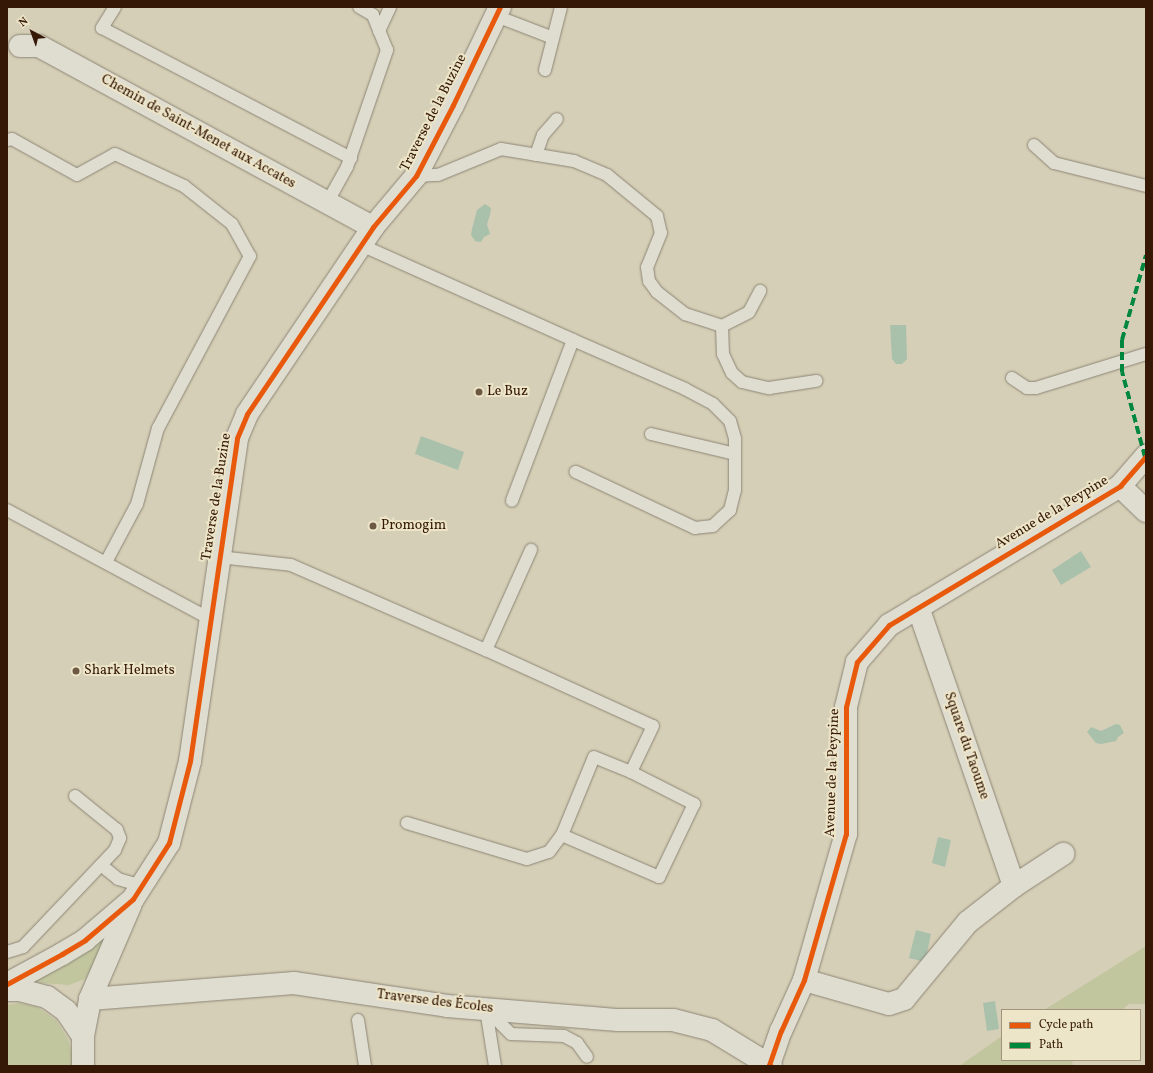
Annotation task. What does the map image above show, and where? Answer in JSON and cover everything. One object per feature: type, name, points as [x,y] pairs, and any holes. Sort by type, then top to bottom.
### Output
[{"type":"street","name":"Traverse de la Buzine","points":[[7,984],[85,940],[137,893],[169,843],[190,761],[236,438],[247,414],[373,227],[416,176],[453,105],[498,12]]},
{"type":"street","name":"Chemin de Saint-Menet aux Accates","points":[[14,46],[40,46],[373,227]]},
{"type":"street","name":"Avenue de la Peypine","points":[[770,1065],[781,1031],[804,980],[846,834],[846,707],[857,662],[889,625],[918,606],[1120,486],[1146,456]]},
{"type":"street","points":[[1120,486],[1146,511]]},
{"type":"street","name":"Square du Taoume","points":[[918,606],[1014,886]]},
{"type":"street","points":[[804,980],[889,1004],[904,999],[968,922],[1014,886],[1063,854]]},
{"type":"street","points":[[84,1066],[83,1036],[90,999],[137,893]]},
{"type":"street","name":"Traverse des Écoles","points":[[90,999],[294,984],[447,1006],[618,1020],[673,1020],[712,1030],[770,1065]]},
{"type":"street","points":[[7,990],[20,990],[47,998],[66,1011],[83,1036]]},
{"type":"lane","points":[[115,7],[102,28],[351,158]]},
{"type":"lane","points":[[327,203],[351,158],[387,50],[373,15],[358,7]]},
{"type":"lane","points":[[379,31],[390,7]]},
{"type":"lane","points":[[545,70],[561,7]]},
{"type":"lane","points":[[498,12],[553,38]]},
{"type":"lane","points":[[536,155],[543,135],[557,119]]},
{"type":"lane","points":[[7,140],[12,139],[77,175],[115,154],[184,186],[232,224],[250,256],[158,428],[137,504],[106,562]]},
{"type":"lane","points":[[1034,145],[1054,163],[1146,186]]},
{"type":"lane","points":[[416,176],[438,175],[501,150],[574,161],[607,175],[657,216],[661,233],[647,268],[649,281],[657,292],[684,314],[722,326],[749,312],[760,291]]},
{"type":"lane","points":[[361,245],[685,389],[713,404],[730,421],[735,439],[735,490],[730,510],[714,526],[695,528],[576,472]]},
{"type":"lane","points":[[722,326],[723,354],[732,373],[742,382],[770,388],[816,381]]},
{"type":"lane","points":[[512,501],[573,340]]},
{"type":"lane","points":[[1012,378],[1027,388],[1036,388],[1146,354]]},
{"type":"lane","points":[[651,434],[735,454]]},
{"type":"lane","points":[[7,510],[210,619]]},
{"type":"lane","points":[[486,650],[531,550]]},
{"type":"lane","points":[[219,557],[291,565],[486,650],[653,726],[631,772]]},
{"type":"lane","points":[[407,823],[527,858],[549,852],[562,835],[594,757],[631,772],[694,804],[659,877],[562,835]]},
{"type":"lane","points":[[7,952],[23,947],[115,850],[120,838],[117,830],[75,796]]},
{"type":"lane","points":[[101,865],[137,893]]},
{"type":"lane","points":[[486,1009],[511,1034],[564,1036],[577,1043],[586,1056]]},
{"type":"lane","points":[[486,1009],[494,1066]]},
{"type":"lane","points":[[358,1020],[365,1066]]},
{"type":"shaded area","points":[[485,204],[491,208],[487,224],[490,234],[484,237],[481,242],[475,241],[471,235],[477,210]]},
{"type":"shaded area","points":[[890,325],[906,325],[907,359],[902,364],[896,364],[892,359]]},
{"type":"shaded area","points":[[421,436],[464,452],[458,470],[415,454]]},
{"type":"shaded area","points":[[1081,551],[1091,567],[1061,585],[1052,570]]},
{"type":"shaded area","points":[[1116,724],[1120,725],[1124,733],[1118,737],[1116,741],[1101,744],[1096,743],[1087,732],[1091,727],[1101,731]]},
{"type":"shaded area","points":[[938,837],[951,840],[945,867],[932,863]]},
{"type":"shaded area","points":[[916,930],[931,934],[925,962],[909,958]]},
{"type":"shaded area","points":[[105,933],[109,937],[85,979],[69,985],[42,983],[33,980],[75,958]]},
{"type":"shaded area","points":[[1146,946],[1146,1004],[1129,1004],[1123,1009],[1046,1009]]},
{"type":"shaded area","points":[[995,1001],[999,1029],[987,1031],[983,1003]]},
{"type":"shaded area","points":[[20,1003],[37,1007],[56,1020],[68,1039],[73,1056],[72,1066],[7,1066],[7,1005]]},
{"type":"shaded area","points":[[1001,1037],[1001,1061],[1072,1061],[1073,1066],[959,1066]]},
{"type":"marked path","points":[[1145,457],[1122,372],[1122,340],[1146,255]]},
{"type":"cycle path","points":[[7,984],[85,940],[133,899],[169,843],[190,761],[237,438],[247,414],[373,227],[416,176],[453,105],[500,7]]},
{"type":"cycle path","points":[[771,1066],[769,1065],[781,1031],[804,980],[846,834],[846,707],[857,662],[889,625],[1120,486],[1146,456]]},
{"type":"place","name":"Le Buz","points":[[479,392]]},
{"type":"place","name":"Promogim","points":[[373,526]]},
{"type":"place","name":"Shark Helmets","points":[[76,671]]}]
